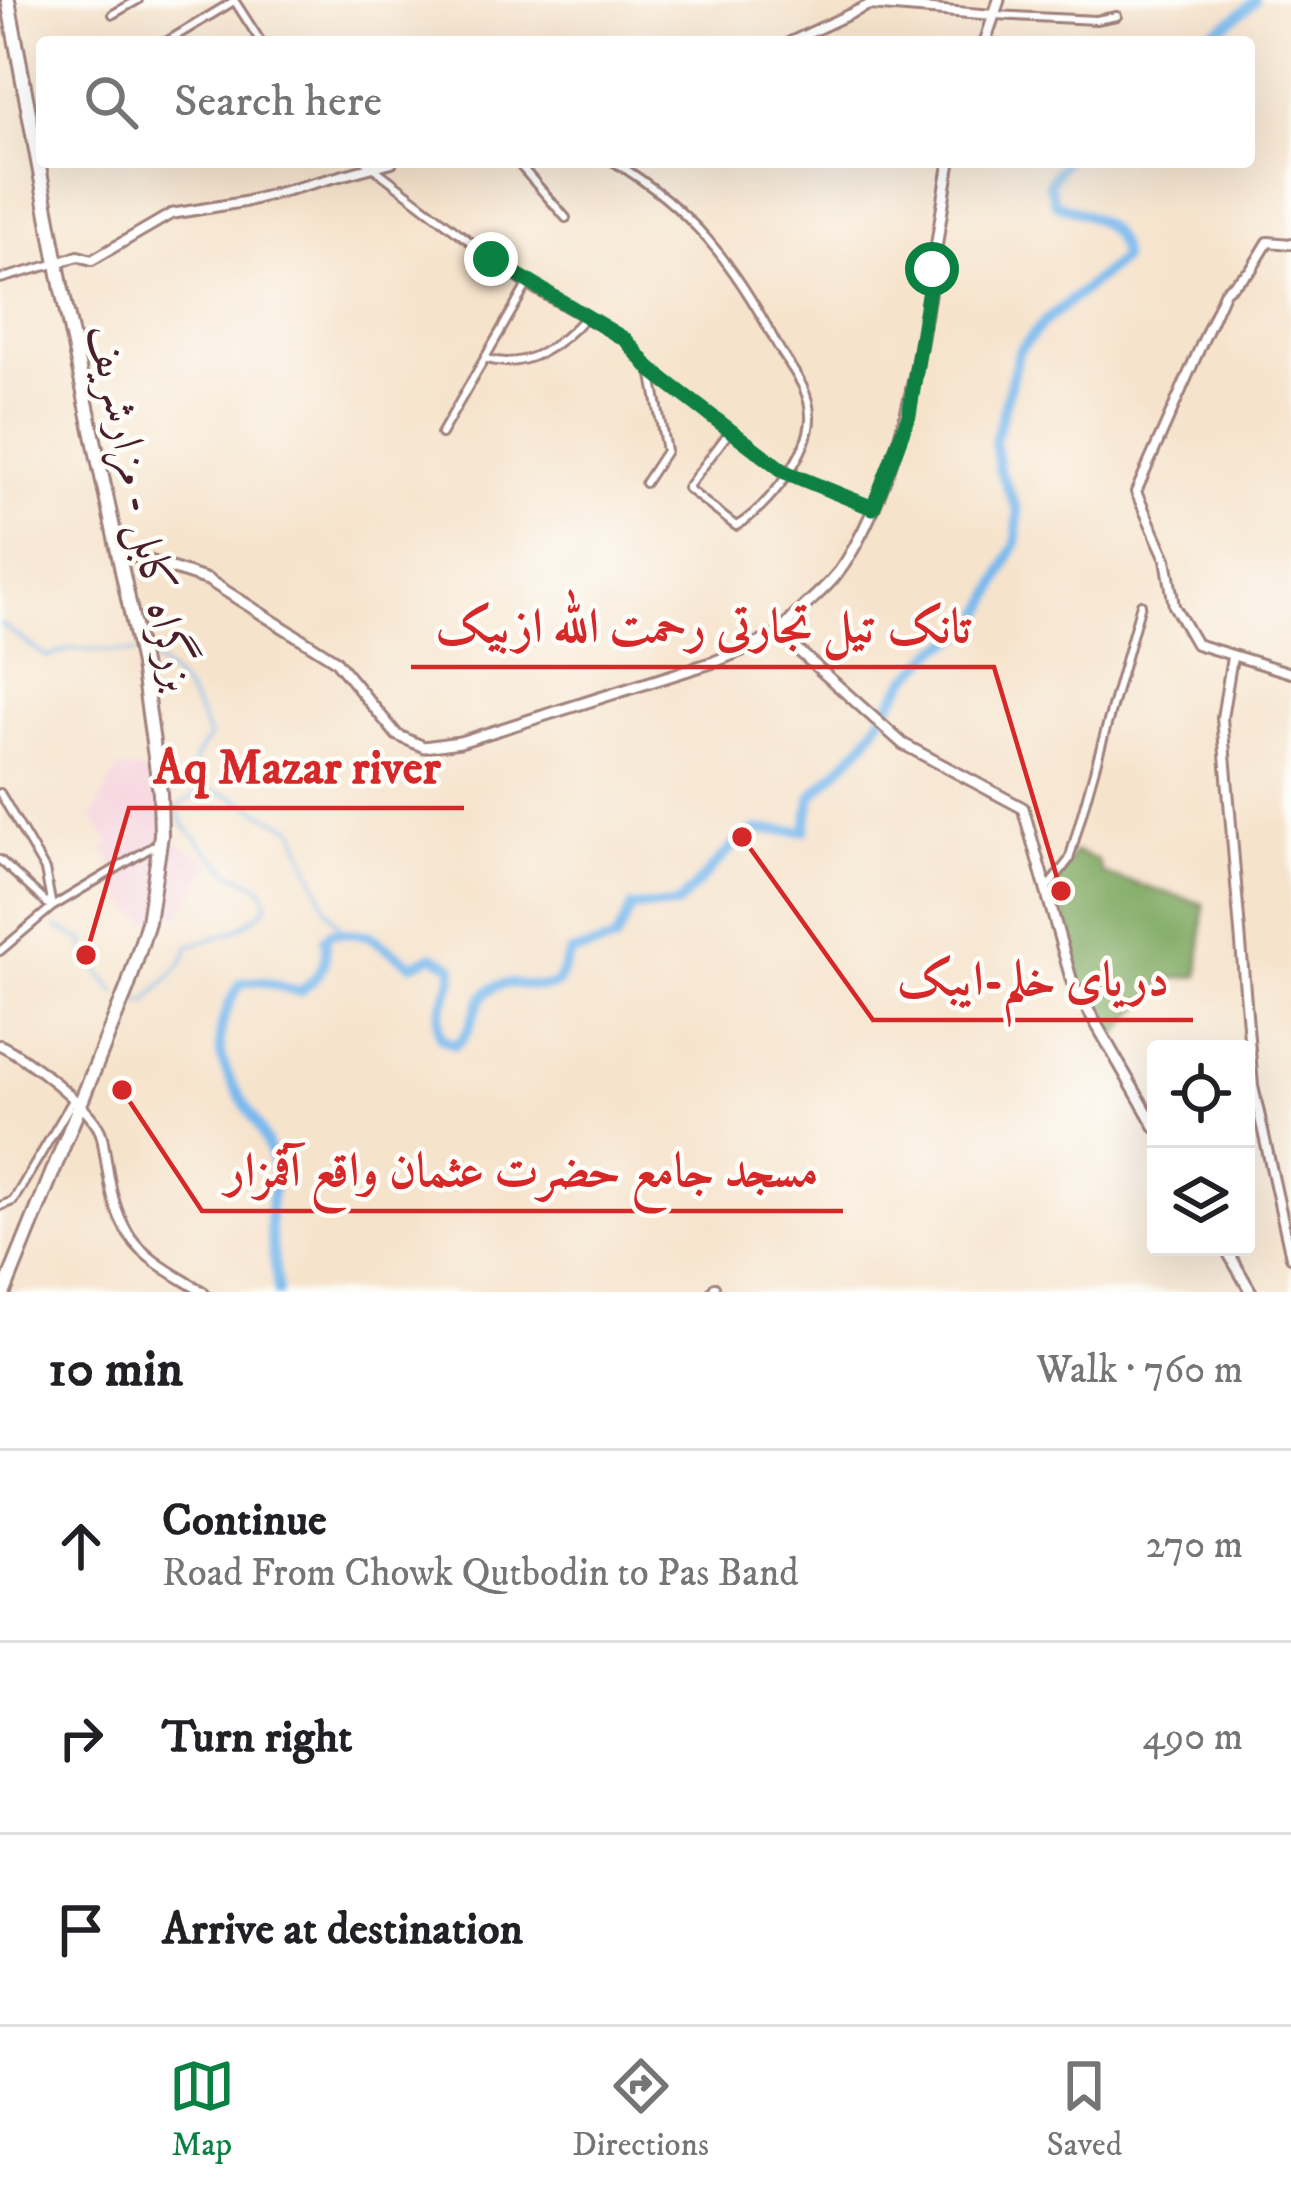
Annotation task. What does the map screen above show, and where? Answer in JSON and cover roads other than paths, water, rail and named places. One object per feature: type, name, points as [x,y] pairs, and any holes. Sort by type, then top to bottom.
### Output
[{"type":"highway","name":"بزرگراه کابل - مزارشریف","points":[[8,0],[36,153]]},
{"type":"highway","name":"بزرگراه کابل - مزارشریف","points":[[4,1292],[148,922],[160,843],[160,794],[142,664],[39,168]]},
{"type":"main road","points":[[987,36],[999,0]]},
{"type":"main road","points":[[119,551],[208,580],[335,660],[397,735],[424,747],[460,742],[693,669],[780,634],[832,583],[873,508],[909,415],[949,168]]},
{"type":"main road","points":[[780,634],[903,744],[1023,808],[1072,982],[1147,1112]]},
{"type":"main road","points":[[1230,1256],[1251,1292]]},
{"type":"street","points":[[113,14],[138,0]]},
{"type":"street","points":[[176,36],[234,0],[257,36]]},
{"type":"street","points":[[803,36],[869,5],[1096,20],[1117,16]]},
{"type":"street","points":[[0,279],[78,256],[92,260],[111,245],[192,207],[244,202],[356,168]]},
{"type":"street","points":[[374,168],[526,285],[626,340],[651,370],[785,472],[873,508]]},
{"type":"street","points":[[522,168],[566,218]]},
{"type":"street","points":[[622,168],[712,237],[730,272],[755,297],[805,388],[810,417],[807,437],[758,511],[736,526],[687,488],[730,430]]},
{"type":"street","points":[[1291,244],[1268,242],[1251,270],[1225,291],[1136,492],[1166,559],[1183,628],[1196,644],[1291,673]]},
{"type":"street","points":[[442,434],[526,285]]},
{"type":"street","points":[[487,359],[538,355],[563,343],[586,316]]},
{"type":"street","points":[[645,483],[666,451],[651,370]]},
{"type":"street","points":[[1047,888],[1069,860],[1142,604]]},
{"type":"street","points":[[1232,657],[1222,718],[1253,1086],[1291,1257]]},
{"type":"street","points":[[0,794],[45,870],[52,908]]},
{"type":"street","points":[[0,951],[52,908],[160,843]]},
{"type":"street","points":[[0,860],[52,908]]},
{"type":"street","points":[[0,930],[11,940]]},
{"type":"street","points":[[0,1045],[28,1060],[102,1132],[108,1187],[130,1237],[143,1253],[203,1292]]},
{"type":"street","points":[[0,1206],[13,1201],[76,1102]]},
{"type":"waterway","points":[[1200,36],[1237,17],[1255,0]]},
{"type":"waterway","points":[[278,1292],[270,1218],[273,1162],[222,1058],[220,1036],[226,1012],[241,983],[261,981],[299,992],[321,970],[325,939],[332,932],[368,935],[412,965],[433,956],[453,966],[439,1027],[441,1038],[455,1045],[491,989],[507,984],[557,984],[570,953],[615,941],[632,907],[677,905],[742,837],[757,830],[805,831],[812,796],[865,742],[906,680],[938,649],[978,626],[1017,540],[1018,511],[999,469],[995,442],[1019,351],[1044,322],[1122,259],[1108,228],[1055,203],[1049,183],[1060,168]]},
{"type":"waterway","points":[[0,624],[47,657],[72,649],[135,653]]},
{"type":"waterway","points":[[144,655],[177,680],[204,724],[209,738],[196,757],[195,770],[203,791],[239,800],[294,828],[327,910],[343,931]]},
{"type":"waterway","points":[[131,999],[146,1003],[177,969],[188,946],[241,927],[268,904],[261,887],[229,871],[183,824],[178,806],[203,791]]},
{"type":"waterway","points":[[57,927],[84,941],[86,955],[116,993]]},
{"type":"place","name":"دریای خلم-ایبک","points":[[742,837]]},
{"type":"place","name":"تانک تیل تجارتی رحمت الله ازبیک","points":[[1061,891]]},
{"type":"place","name":"Aq Mazar river","points":[[86,955]]},
{"type":"place","name":"مسجد جامع حضرت عثمان واقع آقمزار","points":[[122,1090]]}]
